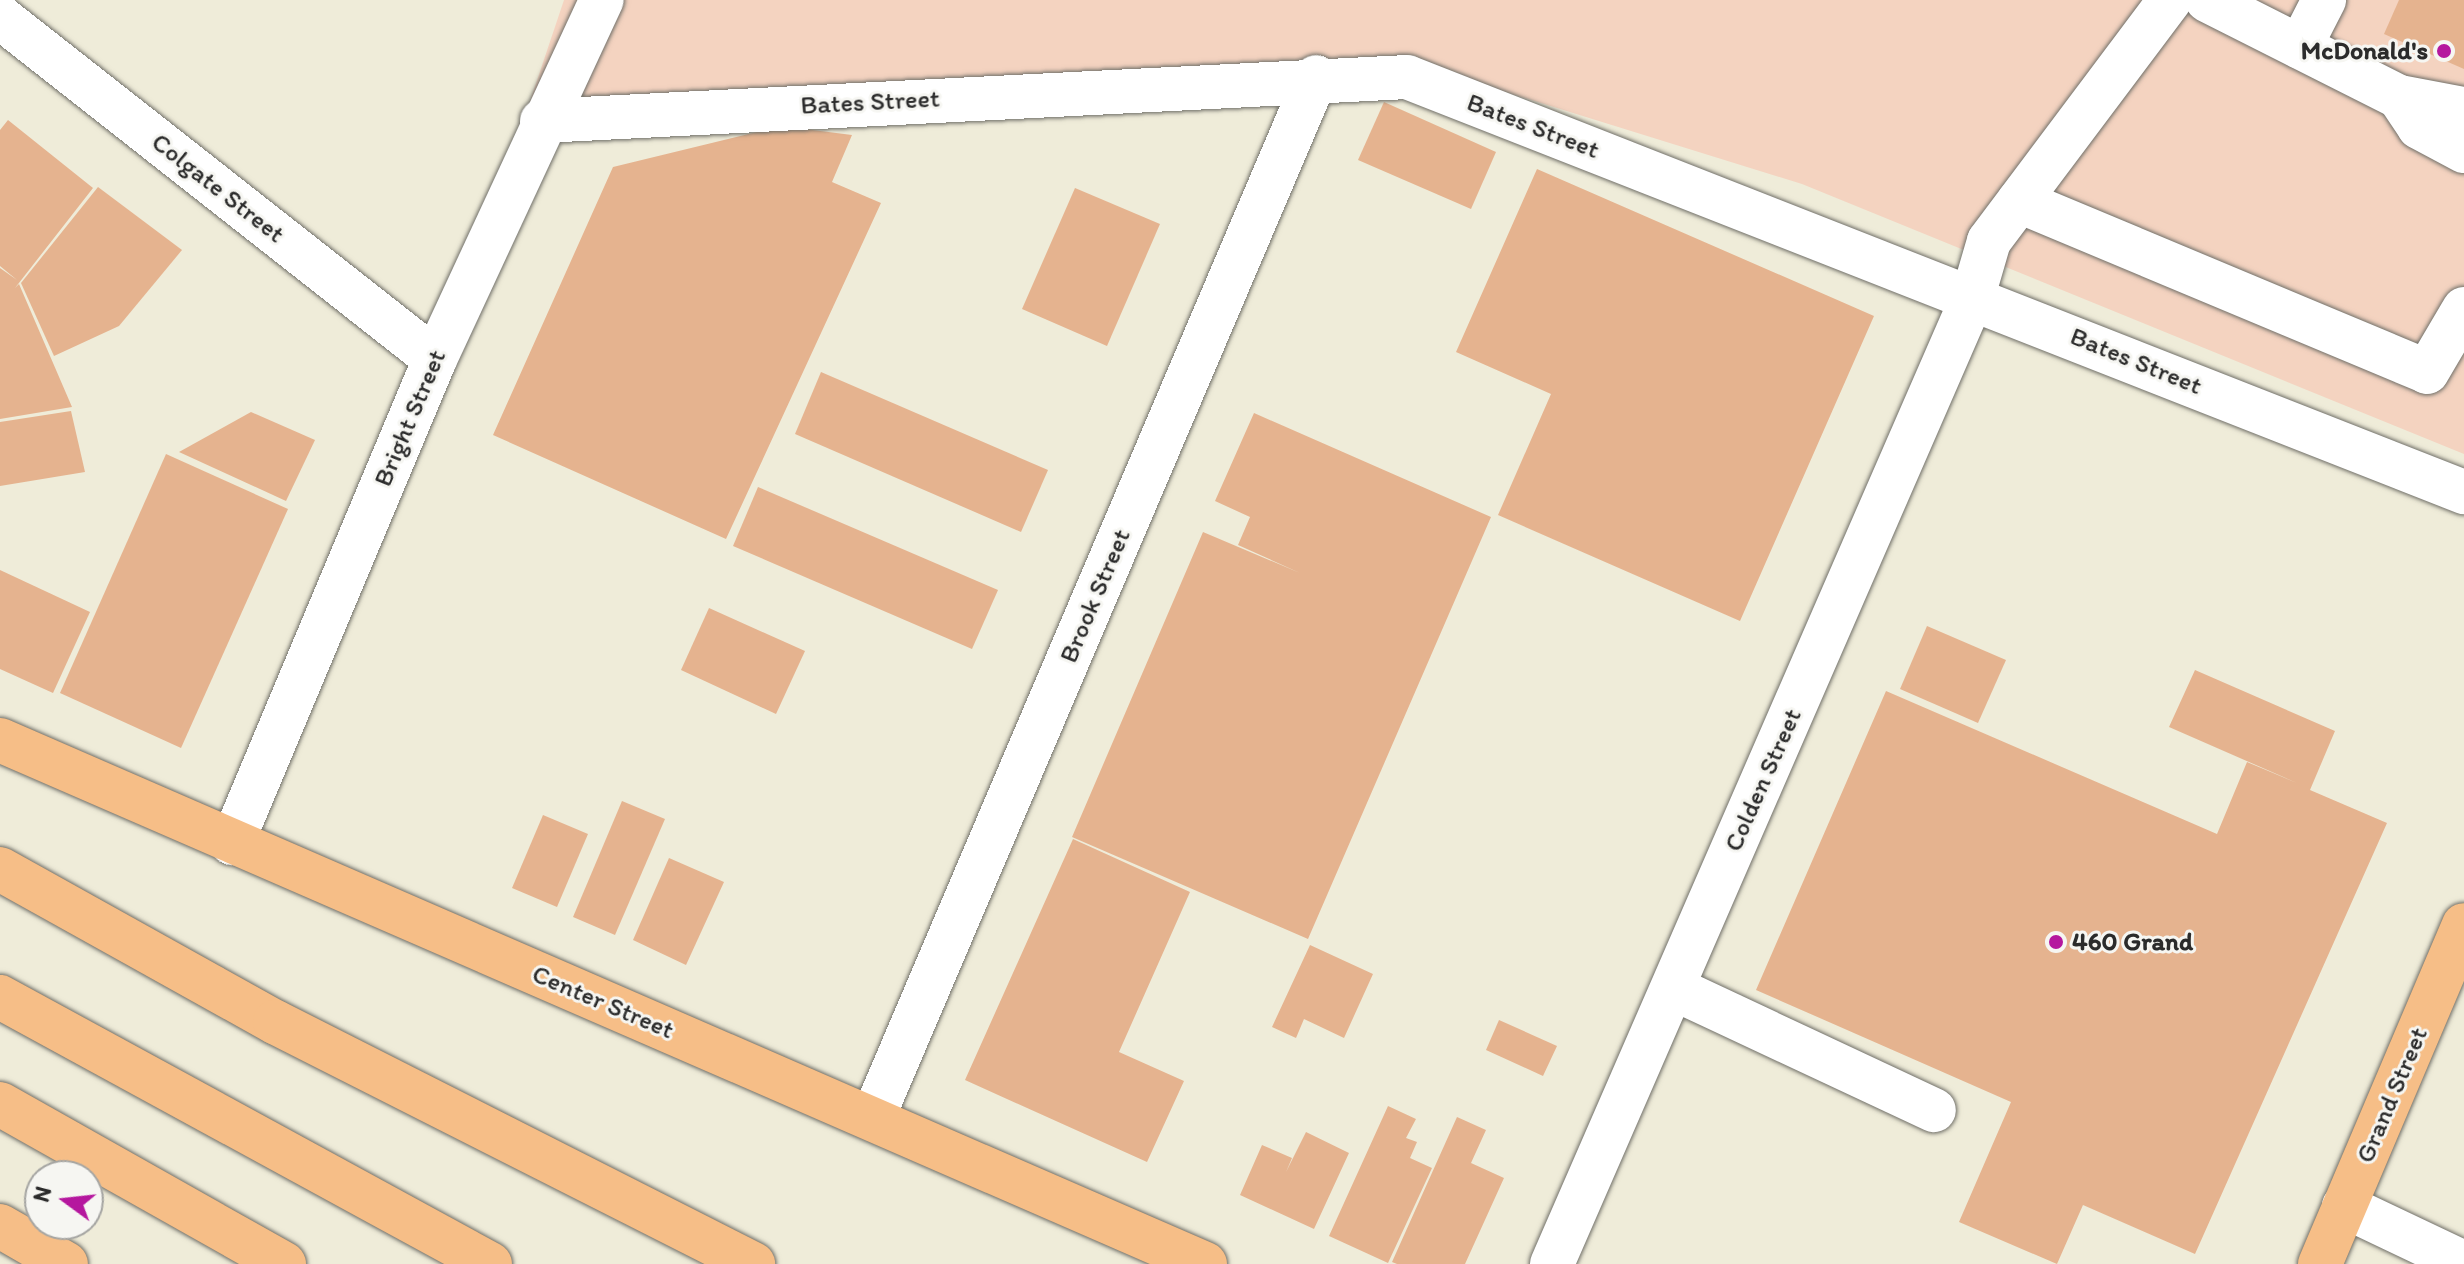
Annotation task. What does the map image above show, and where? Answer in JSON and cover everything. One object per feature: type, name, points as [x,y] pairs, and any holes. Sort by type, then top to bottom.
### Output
[{"type":"main road","name":"Center Street","points":[[0,740],[232,843],[874,1115],[1205,1264]]},
{"type":"main road","points":[[0,869],[275,1022],[753,1264]]},
{"type":"main road","name":"Grand Street","points":[[2320,1264],[2464,925]]},
{"type":"main road","points":[[0,997],[490,1264]]},
{"type":"main road","points":[[0,1104],[284,1264]]},
{"type":"main road","points":[[0,1226],[66,1264]]},
{"type":"main road","points":[[0,1260],[54,1264]]},
{"type":"street","points":[[0,7],[5,0]]},
{"type":"street","name":"Bright Street","points":[[232,843],[435,359],[542,121],[602,0]]},
{"type":"street","name":"Colden Street","points":[[1552,1264],[1973,296],[1989,241],[2170,0]]},
{"type":"street","points":[[2207,0],[2399,97],[2464,109]]},
{"type":"street","points":[[2300,47],[2324,0]]},
{"type":"street","name":"Colgate Street","points":[[0,17],[435,359]]},
{"type":"street","name":"Bates Street","points":[[542,121],[1316,77],[1407,77],[1973,296],[2464,492]]},
{"type":"street","name":"Brook Street","points":[[874,1115],[1316,77]]},
{"type":"street","points":[[2399,97],[2419,127],[2464,151]]},
{"type":"street","points":[[2019,201],[2427,372],[2464,309]]},
{"type":"street","points":[[1673,988],[1934,1110]]},
{"type":"street","points":[[2344,1206],[2451,1261]]},
{"type":"shaded area","points":[[564,0],[2464,0],[2464,454],[1802,184],[1405,61],[523,122]]},
{"type":"building","name":"McDonald's","points":[[2399,0],[2464,0],[2464,69],[2384,34]]},
{"type":"building","points":[[1384,102],[1496,152],[1471,209],[1358,160]]},
{"type":"building","points":[[8,120],[93,188],[15,288],[19,284],[72,407],[0,419],[0,268],[17,280],[0,266],[0,130]]},
{"type":"building","points":[[781,126],[852,135],[832,182],[881,203],[726,539],[493,435],[613,167]]},
{"type":"building","points":[[1537,169],[1874,316],[1740,621],[1498,515],[1551,394],[1456,352]]},
{"type":"building","points":[[98,187],[182,250],[119,326],[54,356],[21,283]]},
{"type":"building","points":[[1075,188],[1160,224],[1107,346],[1022,309]]},
{"type":"building","points":[[821,372],[1048,470],[1021,532],[795,434]]},
{"type":"building","points":[[71,411],[85,472],[0,486],[0,422]]},
{"type":"building","points":[[251,412],[315,440],[286,501],[179,452]]},
{"type":"building","points":[[1254,413],[1491,517],[1308,939],[1072,837],[1203,532],[1300,573],[1238,545],[1250,517],[1215,501]]},
{"type":"building","points":[[166,454],[288,509],[181,748],[60,693]]},
{"type":"building","points":[[758,487],[998,590],[972,649],[733,546]]},
{"type":"building","points":[[0,570],[90,612],[53,693],[0,669]]},
{"type":"building","points":[[709,608],[805,651],[776,714],[681,670]]},
{"type":"building","points":[[1927,626],[2006,660],[1978,723],[1900,689]]},
{"type":"building","name":"460 Grand","points":[[2195,670],[2335,731],[2310,790],[2387,823],[2195,1254],[2083,1205],[2057,1264],[1959,1222],[2011,1102],[1756,990],[1886,691],[2217,834],[2247,762],[2297,783],[2169,727]]},
{"type":"building","points":[[622,801],[665,819],[615,935],[573,917]]},
{"type":"building","points":[[543,815],[588,834],[557,907],[512,888]]},
{"type":"building","points":[[1073,839],[1190,892],[1119,1052],[1184,1081],[1147,1162],[965,1080]]},
{"type":"building","points":[[669,858],[724,882],[686,965],[633,940]]},
{"type":"building","points":[[1310,945],[1373,974],[1344,1038],[1304,1019],[1296,1038],[1272,1027]]},
{"type":"building","points":[[1499,1020],[1557,1046],[1543,1076],[1486,1050]]},
{"type":"building","points":[[1388,1106],[1416,1119],[1406,1138],[1417,1142],[1410,1158],[1432,1168],[1388,1263],[1329,1236]]},
{"type":"building","points":[[1457,1117],[1486,1130],[1471,1163],[1504,1178],[1465,1264],[1392,1262]]},
{"type":"building","points":[[1306,1132],[1349,1153],[1314,1229],[1240,1195],[1262,1145],[1292,1158],[1286,1172]]},
{"type":"place","name":"McDonald's","points":[[2444,51]]},
{"type":"place","name":"460 Grand","points":[[2056,942]]}]
